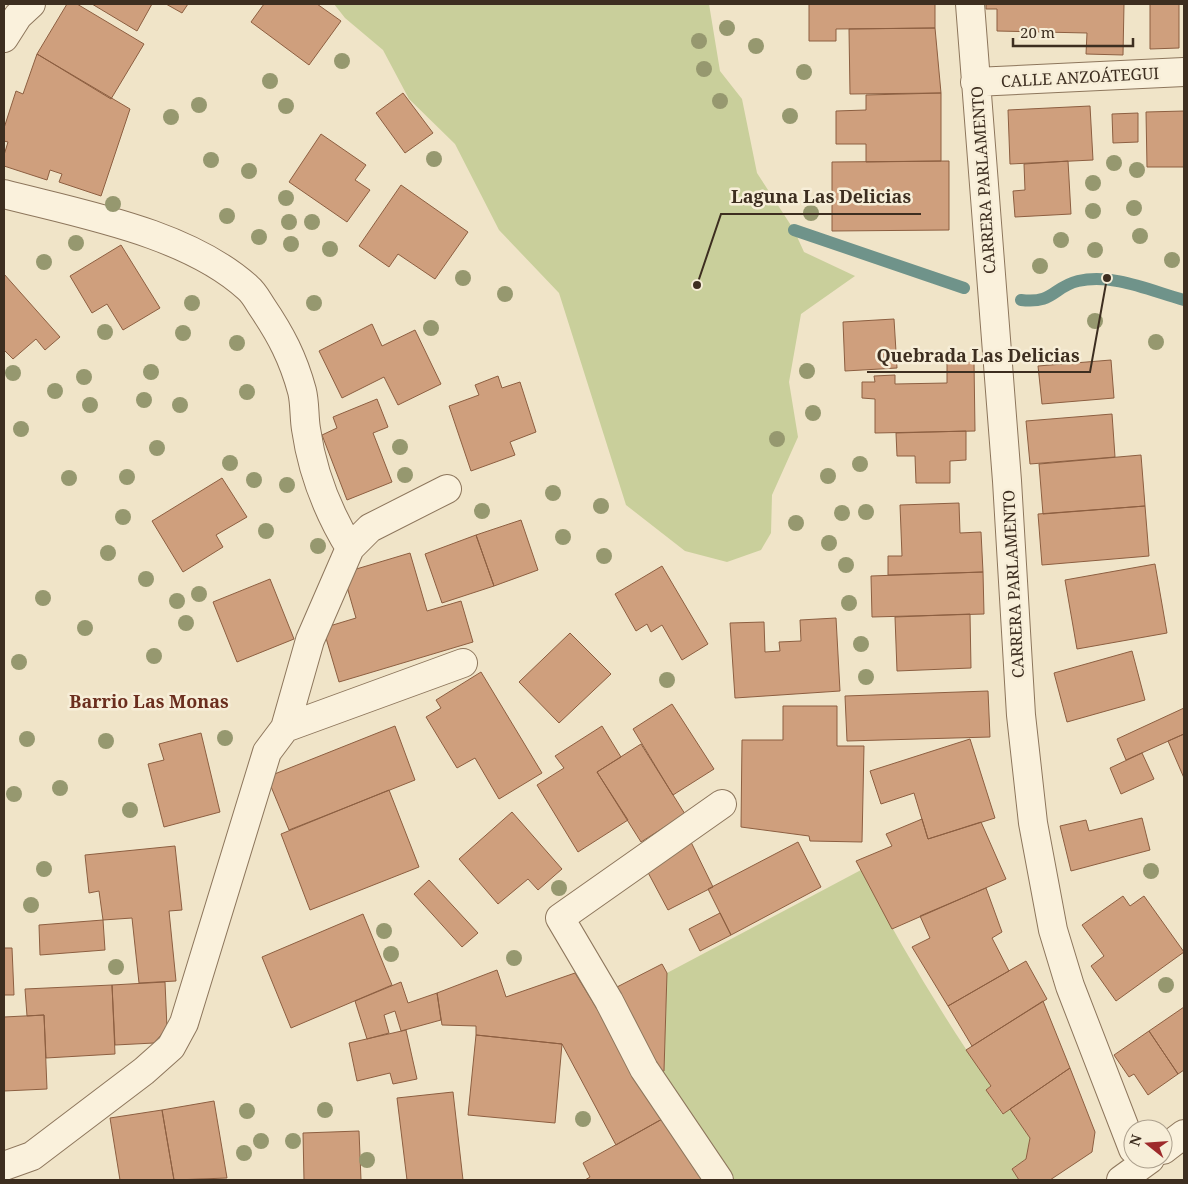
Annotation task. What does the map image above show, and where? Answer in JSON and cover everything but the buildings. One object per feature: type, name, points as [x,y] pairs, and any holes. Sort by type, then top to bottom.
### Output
[{"type":"street","points":[[4,38],[18,16],[31,4]]},
{"type":"street","name":"CARRERA PARLAMENTO","points":[[970,4],[1007,481],[1021,715],[1033,822],[1053,930],[1070,986],[1123,1128]]},
{"type":"street","name":"CALLE ANZOÁTEGUI","points":[[975,82],[1184,72]]},
{"type":"street","points":[[4,194],[112,222],[179,246],[220,266],[250,289],[273,323],[291,355],[302,394],[306,429],[314,467],[332,519],[350,548]]},
{"type":"street","points":[[4,1166],[32,1156],[144,1071],[171,1047],[184,1023],[267,752],[285,728],[310,640],[350,548],[370,528],[447,489]]},
{"type":"street","points":[[285,728],[463,663]]},
{"type":"street","points":[[719,1180],[644,1069],[609,1001],[560,918],[722,804]]},
{"type":"street","points":[[1173,1142],[1184,1134]]},
{"type":"green space","points":[[334,4],[709,4],[720,71],[742,99],[757,173],[794,230],[804,252],[855,276],[801,314],[789,382],[798,437],[772,495],[771,533],[761,550],[727,562],[685,551],[626,505],[559,293],[499,230],[455,144],[409,99],[383,50],[345,18]]},
{"type":"green space","points":[[861,870],[923,980],[991,1086],[986,1090],[1002,1114],[1010,1109],[1030,1138],[1026,1159],[1012,1169],[1019,1180],[719,1180],[658,1075],[664,1071],[667,973]]},
{"type":"waterway","points":[[794,230],[964,288]]},
{"type":"waterway","points":[[1021,300],[1040,300],[1070,284],[1091,279],[1105,279],[1132,284],[1184,300]]},
{"type":"place","name":"Quebrada Las Delicias","points":[[1107,278]]},
{"type":"place","name":"Laguna Las Delicias","points":[[697,285]]},
{"type":"district","name":"Barrio Las Monas","points":[[149,701]]}]
